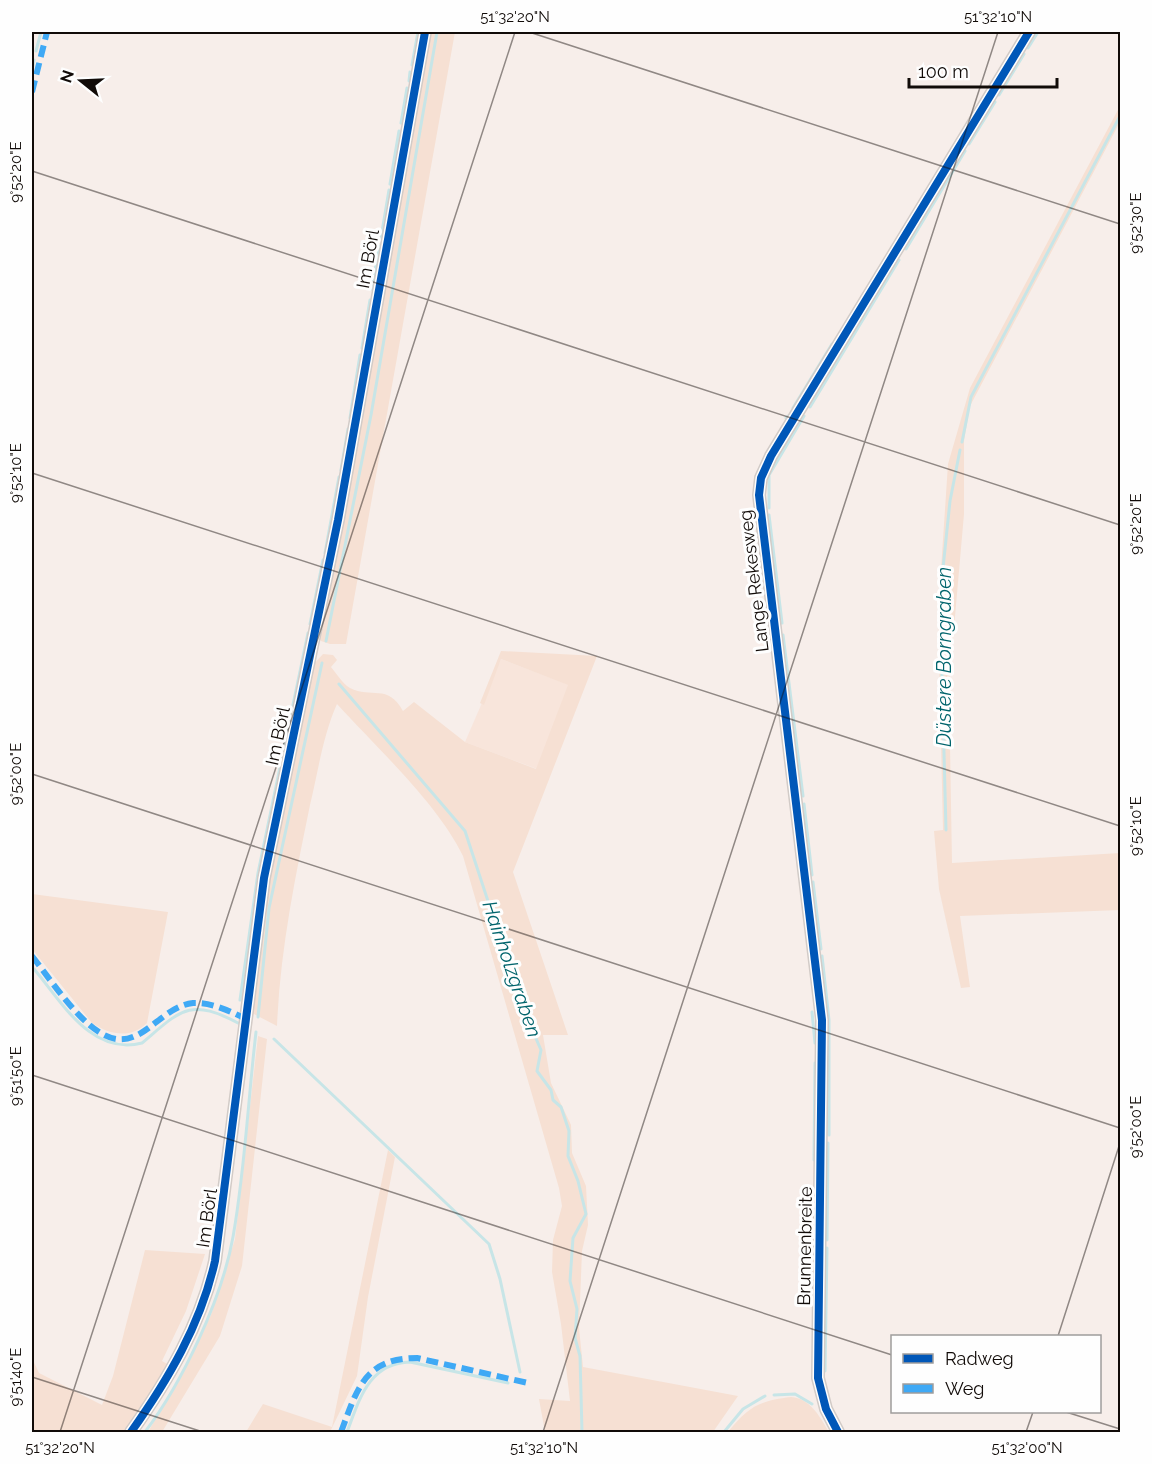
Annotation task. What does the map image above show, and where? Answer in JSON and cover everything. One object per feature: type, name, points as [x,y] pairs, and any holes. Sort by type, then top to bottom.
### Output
[{"type":"street","name":"Im Börl","points":[[131,1432],[173,1368],[203,1303],[215,1261],[264,878],[338,519],[425,32]]},
{"type":"street","name":"Lange Rekesweg","points":[[823,1055],[820,1008],[759,495],[761,478],[765,466],[1029,32]]},
{"type":"street","name":"Brunnenbreite","points":[[823,1055],[818,1378],[820,1395],[838,1432]]},
{"type":"shaded area","points":[[428,32],[455,32],[346,644],[330,644],[321,641],[318,635]]},
{"type":"shaded area","points":[[1120,106],[1120,122],[970,406],[964,441],[964,514],[949,685],[952,863],[1120,853],[1120,910],[960,916],[970,987],[961,988],[939,889],[934,831],[943,830],[938,615],[948,464],[970,388]]},
{"type":"shaded area","points":[[501,651],[597,656],[513,872],[568,1035],[543,1035],[551,1083],[571,1125],[572,1153],[586,1186],[588,1225],[582,1251],[579,1328],[583,1367],[738,1396],[713,1432],[545,1432],[539,1399],[570,1401],[552,1272],[553,1240],[562,1206],[559,1188],[463,856],[452,836],[423,797],[337,704],[321,754],[294,887],[281,970],[277,1026],[250,1012],[261,910],[312,666],[323,654],[333,655],[337,660],[331,667],[350,688],[385,694],[397,702],[403,711],[414,702],[465,742],[536,769],[568,685],[501,659],[484,705],[480,703]]},
{"type":"shaded area","points":[[501,659],[569,685],[537,769],[465,742]]},
{"type":"shaded area","points":[[32,894],[168,912],[147,1023],[134,1031],[120,1034],[92,1023],[32,949]]},
{"type":"shaded area","points":[[258,1036],[267,1039],[242,1266],[220,1336],[162,1432],[148,1432],[191,1357],[211,1315],[235,1239]]},
{"type":"shaded area","points":[[388,1150],[395,1157],[368,1297],[357,1376],[330,1432],[246,1432],[263,1404],[332,1427]]},
{"type":"shaded area","points":[[145,1250],[205,1254],[186,1311],[162,1361],[169,1365],[126,1432],[32,1432],[32,1358],[39,1373],[102,1405],[113,1376]]},
{"type":"shaded area","points":[[791,1397],[798,1398],[809,1405],[829,1432],[728,1432],[748,1411],[762,1403]]},
{"type":"waterway","points":[[36,51],[41,32]]},
{"type":"waterway","points":[[412,65],[418,32]]},
{"type":"waterway","points":[[326,641],[371,415],[437,32]]},
{"type":"waterway","points":[[1028,48],[1038,32]]},
{"type":"waterway","points":[[999,95],[1024,54]]},
{"type":"waterway","points":[[32,70],[34,60]]},
{"type":"waterway","points":[[409,81],[410,72]]},
{"type":"waterway","points":[[401,123],[407,88]]},
{"type":"waterway","points":[[969,144],[995,102]]},
{"type":"waterway","name":"Düstere Borngraben","points":[[962,442],[971,397],[1120,116]]},
{"type":"waterway","points":[[390,184],[399,131]]},
{"type":"waterway","points":[[906,249],[965,151]]},
{"type":"waterway","points":[[381,238],[389,190]]},
{"type":"waterway","points":[[372,289],[379,246]]},
{"type":"waterway","points":[[810,407],[899,260]]},
{"type":"waterway","points":[[362,348],[370,300]]},
{"type":"waterway","points":[[793,408],[832,344]]},
{"type":"waterway","points":[[350,418],[360,355]]},
{"type":"waterway","points":[[769,508],[769,475],[804,416]]},
{"type":"waterway","points":[[341,470],[348,429]]},
{"type":"waterway","name":"Düstere Borngraben","points":[[946,830],[940,597],[950,501],[960,450]]},
{"type":"waterway","points":[[325,553],[339,477]]},
{"type":"waterway","points":[[769,515],[782,623]]},
{"type":"waterway","points":[[310,624],[323,560]]},
{"type":"waterway","points":[[240,1000],[258,873],[308,633]]},
{"type":"waterway","points":[[783,635],[803,796]]},
{"type":"waterway","points":[[258,1017],[269,908],[322,663]]},
{"type":"waterway","name":"Hainholzgraben","points":[[339,684],[465,831],[524,1011],[541,1050],[537,1071],[551,1090],[553,1100],[561,1107],[569,1131],[568,1156],[578,1181],[586,1214],[573,1238],[570,1281],[577,1309],[575,1338],[580,1356],[582,1432]]},
{"type":"waterway","points":[[804,804],[812,875]]},
{"type":"waterway","points":[[813,882],[821,949]]},
{"type":"waterway","points":[[822,956],[829,1020],[829,1135]]},
{"type":"waterway","points":[[34,969],[79,1023],[108,1042],[124,1045],[142,1043],[176,1016],[196,1009],[221,1015],[238,1023]]},
{"type":"waterway","points":[[812,1012],[815,1043]]},
{"type":"waterway","points":[[145,1432],[173,1390],[199,1339],[228,1261],[241,1186],[256,1032]]},
{"type":"waterway","points":[[274,1039],[489,1244],[500,1279],[520,1372]]},
{"type":"waterway","points":[[814,1160],[815,1063]]},
{"type":"waterway","points":[[827,1240],[828,1143]]},
{"type":"waterway","points":[[825,1371],[827,1248]]},
{"type":"waterway","points":[[347,1432],[367,1386],[384,1369],[396,1364],[410,1362],[508,1383]]},
{"type":"waterway","points":[[774,1395],[795,1394],[812,1404]]},
{"type":"waterway","points":[[724,1432],[743,1409],[765,1396]]},
{"type":"marked path","points":[[32,92],[47,32]]},
{"type":"marked path","points":[[32,956],[81,1017],[99,1032],[113,1038],[126,1039],[137,1035],[180,1006],[193,1003],[227,1010],[246,1019]]},
{"type":"marked path","points":[[341,1432],[352,1403],[365,1379],[374,1370],[399,1359],[417,1358],[528,1383]]},
{"type":"cycle path","points":[[131,1432],[182,1351],[201,1307],[215,1261],[264,878],[338,520],[425,32]]},
{"type":"cycle path","points":[[838,1432],[826,1409],[818,1378],[822,1020],[759,495],[761,478],[771,456],[1029,32]]}]
